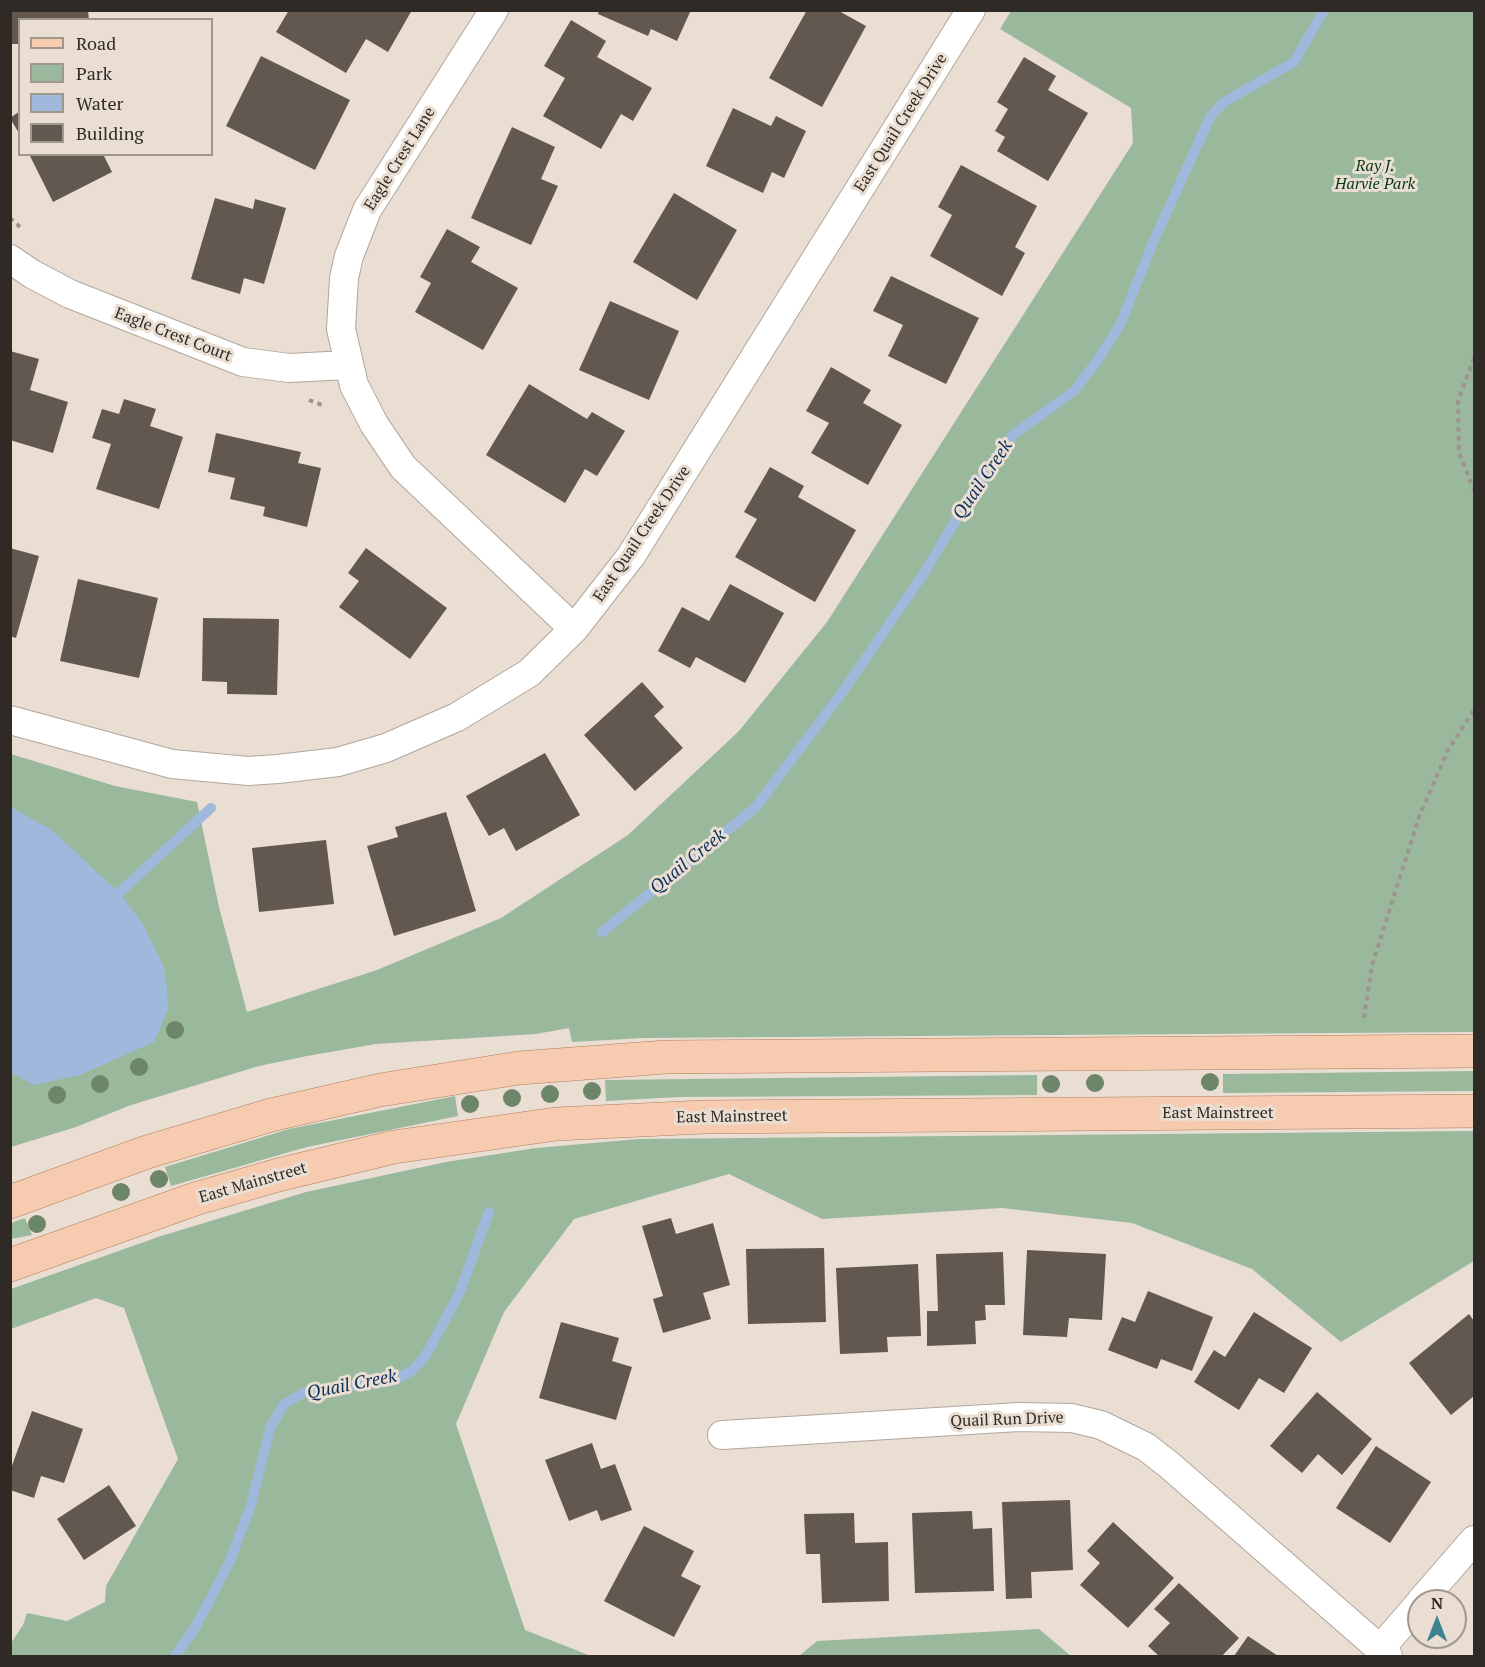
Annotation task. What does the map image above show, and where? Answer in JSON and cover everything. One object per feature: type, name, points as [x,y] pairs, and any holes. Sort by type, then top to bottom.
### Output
[{"type":"main road","points":[[10,1202],[154,1150],[271,1115],[380,1090],[519,1068],[666,1058],[1474,1051]]},
{"type":"main road","name":"East Mainstreet","points":[[10,1265],[195,1199],[278,1174],[375,1151],[510,1129],[663,1118],[1474,1111]]},
{"type":"street","name":"Eagle Crest Lane","points":[[494,10],[377,193],[358,231],[349,256],[342,298],[341,329],[348,365],[362,401],[388,447],[403,467],[574,629]]},
{"type":"street","name":"East Quail Creek Drive","points":[[10,720],[172,764],[248,771],[338,762],[386,748],[430,730],[482,703],[529,672],[574,629],[631,556],[971,10]]},
{"type":"street","name":"Eagle Crest Court","points":[[10,259],[32,274],[70,294],[243,362],[289,368],[348,365]]},
{"type":"street","name":"Quail Run Drive","points":[[722,1435],[1018,1417],[1060,1417],[1101,1425],[1146,1447],[1168,1464],[1384,1653]]},
{"type":"street","points":[[1431,1589],[1474,1540]]},
{"type":"street","points":[[1384,1653],[1407,1620]]},
{"type":"path","points":[[1474,358],[1458,401],[1459,453],[1474,490]]},
{"type":"path","points":[[1364,1052],[1368,983],[1416,828],[1447,752],[1474,710]]},
{"type":"green space","name":"Ray J. Harvie Park","points":[[1011,11],[1474,11],[1474,1032],[644,1038],[572,1042],[569,1028],[536,1034],[376,1044],[259,1066],[131,1105],[76,1127],[11,1147],[11,754],[115,786],[197,802],[219,907],[247,1012],[377,970],[501,918],[628,835],[739,731],[827,622],[1133,143],[1131,108],[1000,29]]},
{"type":"green space","points":[[1474,1071],[1474,1091],[1223,1093],[1223,1074]]},
{"type":"green space","points":[[1037,1075],[1037,1095],[679,1097],[606,1101],[605,1080]]},
{"type":"green space","points":[[455,1096],[458,1116],[307,1147],[171,1186],[165,1167],[289,1129]]},
{"type":"green space","points":[[1474,1131],[1474,1261],[1341,1342],[1252,1269],[1132,1223],[1002,1208],[822,1219],[729,1174],[574,1219],[504,1312],[456,1424],[525,1630],[591,1656],[11,1656],[11,1643],[23,1625],[27,1613],[67,1621],[105,1602],[106,1586],[178,1459],[124,1308],[96,1298],[11,1329],[11,1289],[161,1236],[306,1192],[446,1162],[536,1148],[639,1139]]},
{"type":"green space","points":[[25,1218],[32,1235],[11,1239],[11,1223]]},
{"type":"green space","points":[[1039,1629],[1071,1656],[799,1656],[817,1641]]},
{"type":"water","points":[[11,807],[53,831],[121,895],[143,924],[164,968],[167,990],[168,1009],[154,1042],[80,1075],[33,1085],[11,1072]]},
{"type":"building","points":[[11,10],[88,10],[89,18],[18,18],[18,44],[12,44]]},
{"type":"building","points":[[289,10],[412,10],[388,52],[366,39],[346,73],[276,32]]},
{"type":"building","points":[[599,10],[691,10],[677,41],[651,29],[648,36],[598,14]]},
{"type":"building","points":[[807,10],[837,10],[866,26],[822,107],[769,78]]},
{"type":"building","points":[[571,20],[606,41],[597,57],[652,88],[633,121],[621,114],[601,149],[543,116],[565,78],[544,66]]},
{"type":"building","points":[[261,56],[350,100],[315,170],[226,126]]},
{"type":"building","points":[[1024,57],[1056,76],[1048,90],[1088,113],[1048,181],[997,151],[1005,137],[995,131],[1008,109],[997,102]]},
{"type":"building","points":[[733,108],[771,126],[776,116],[806,131],[784,178],[772,172],[763,193],[706,166]]},
{"type":"building","points":[[18,112],[18,132],[10,118]]},
{"type":"building","points":[[512,127],[555,147],[541,179],[558,186],[531,245],[471,218]]},
{"type":"building","points":[[30,156],[104,156],[112,172],[53,202]]},
{"type":"building","points":[[961,165],[1037,206],[1015,247],[1025,253],[1002,296],[930,256],[952,215],[938,207]]},
{"type":"building","points":[[674,193],[737,230],[697,300],[633,262]]},
{"type":"building","points":[[215,198],[253,209],[255,199],[286,208],[264,284],[244,278],[240,294],[191,279]]},
{"type":"building","points":[[447,229],[480,247],[471,262],[518,288],[483,350],[415,312],[431,283],[420,277]]},
{"type":"building","points":[[891,276],[979,318],[946,384],[888,356],[903,325],[873,311]]},
{"type":"building","points":[[610,301],[679,331],[649,400],[579,370]]},
{"type":"building","points":[[10,351],[39,359],[30,390],[68,402],[53,453],[10,440]]},
{"type":"building","points":[[831,367],[871,390],[863,403],[902,425],[868,485],[811,453],[829,423],[806,411]]},
{"type":"building","points":[[529,384],[587,419],[592,412],[625,431],[597,476],[585,469],[565,503],[486,455]]},
{"type":"building","points":[[124,399],[156,409],[150,426],[183,437],[159,509],[96,489],[111,444],[92,438],[102,409],[119,414]]},
{"type":"building","points":[[216,433],[301,452],[298,463],[321,468],[307,527],[263,516],[265,507],[230,499],[235,478],[208,472]]},
{"type":"building","points":[[770,467],[804,486],[798,497],[856,530],[815,602],[735,557],[757,519],[744,512]]},
{"type":"building","points":[[10,548],[39,556],[16,638],[10,636]]},
{"type":"building","points":[[366,548],[447,608],[410,659],[339,607],[359,581],[348,573]]},
{"type":"building","points":[[78,579],[158,598],[139,678],[60,661]]},
{"type":"building","points":[[730,584],[784,613],[745,683],[696,657],[690,668],[658,651],[682,607],[709,621]]},
{"type":"building","points":[[203,618],[279,619],[277,695],[227,694],[227,682],[202,681]]},
{"type":"building","points":[[642,682],[664,707],[654,716],[683,748],[635,791],[584,735]]},
{"type":"building","points":[[545,753],[580,815],[516,851],[504,828],[489,836],[466,796]]},
{"type":"building","points":[[446,812],[476,911],[394,936],[367,846],[398,837],[395,827]]},
{"type":"building","points":[[326,840],[334,904],[259,912],[252,848]]},
{"type":"building","points":[[671,1218],[676,1234],[713,1223],[730,1285],[703,1293],[711,1319],[663,1333],[653,1299],[663,1296],[642,1226]]},
{"type":"building","points":[[824,1248],[826,1322],[748,1324],[746,1249]]},
{"type":"building","points":[[1027,1250],[1106,1254],[1102,1320],[1069,1318],[1067,1337],[1023,1335]]},
{"type":"building","points":[[1003,1252],[1005,1305],[985,1305],[986,1320],[975,1321],[976,1344],[927,1346],[927,1311],[938,1311],[936,1254]]},
{"type":"building","points":[[918,1264],[921,1336],[887,1337],[888,1352],[840,1354],[836,1268]]},
{"type":"building","points":[[1148,1291],[1213,1317],[1192,1371],[1161,1359],[1157,1369],[1108,1350],[1122,1317],[1135,1322]]},
{"type":"building","points":[[1254,1312],[1312,1348],[1284,1393],[1259,1378],[1239,1410],[1194,1382],[1214,1350],[1225,1357]]},
{"type":"building","points":[[1469,1314],[1474,1321],[1474,1396],[1451,1415],[1409,1363]]},
{"type":"building","points":[[561,1322],[619,1338],[612,1361],[632,1367],[616,1420],[539,1398]]},
{"type":"building","points":[[1317,1392],[1372,1439],[1342,1475],[1318,1454],[1302,1473],[1270,1446]]},
{"type":"building","points":[[32,1411],[83,1429],[64,1483],[41,1476],[34,1498],[10,1490],[10,1471]]},
{"type":"building","points":[[592,1443],[601,1469],[615,1464],[632,1510],[601,1521],[597,1510],[569,1521],[545,1460]]},
{"type":"building","points":[[1376,1446],[1431,1482],[1390,1543],[1336,1508]]},
{"type":"building","points":[[109,1485],[136,1526],[84,1560],[57,1519]]},
{"type":"building","points":[[1070,1500],[1073,1570],[1031,1572],[1032,1598],[1006,1599],[1002,1502]]},
{"type":"building","points":[[972,1511],[973,1529],[992,1528],[994,1591],[915,1593],[912,1513]]},
{"type":"building","points":[[854,1513],[855,1543],[888,1542],[889,1601],[822,1603],[820,1554],[806,1554],[804,1514]]},
{"type":"building","points":[[1113,1522],[1174,1578],[1128,1628],[1080,1585],[1100,1563],[1087,1551]]},
{"type":"building","points":[[644,1526],[694,1551],[681,1576],[701,1586],[674,1637],[604,1601]]},
{"type":"building","points":[[1179,1583],[1239,1638],[1222,1656],[1159,1656],[1148,1646],[1170,1623],[1154,1609]]},
{"type":"building","points":[[1248,1636],[1278,1656],[1234,1656]]},
{"type":"waterway","name":"Quail Creek","points":[[602,932],[755,808],[844,690],[924,573],[981,478],[1013,435],[1074,391],[1099,358],[1121,323],[1152,245],[1210,117],[1224,102],[1294,62],[1324,10]]},
{"type":"waterway","points":[[110,901],[211,808]]},
{"type":"waterway","name":"Quail Creek","points":[[175,1656],[195,1628],[229,1563],[250,1508],[271,1426],[284,1404],[305,1392],[392,1381],[413,1370],[426,1355],[459,1294],[489,1212]]}]
